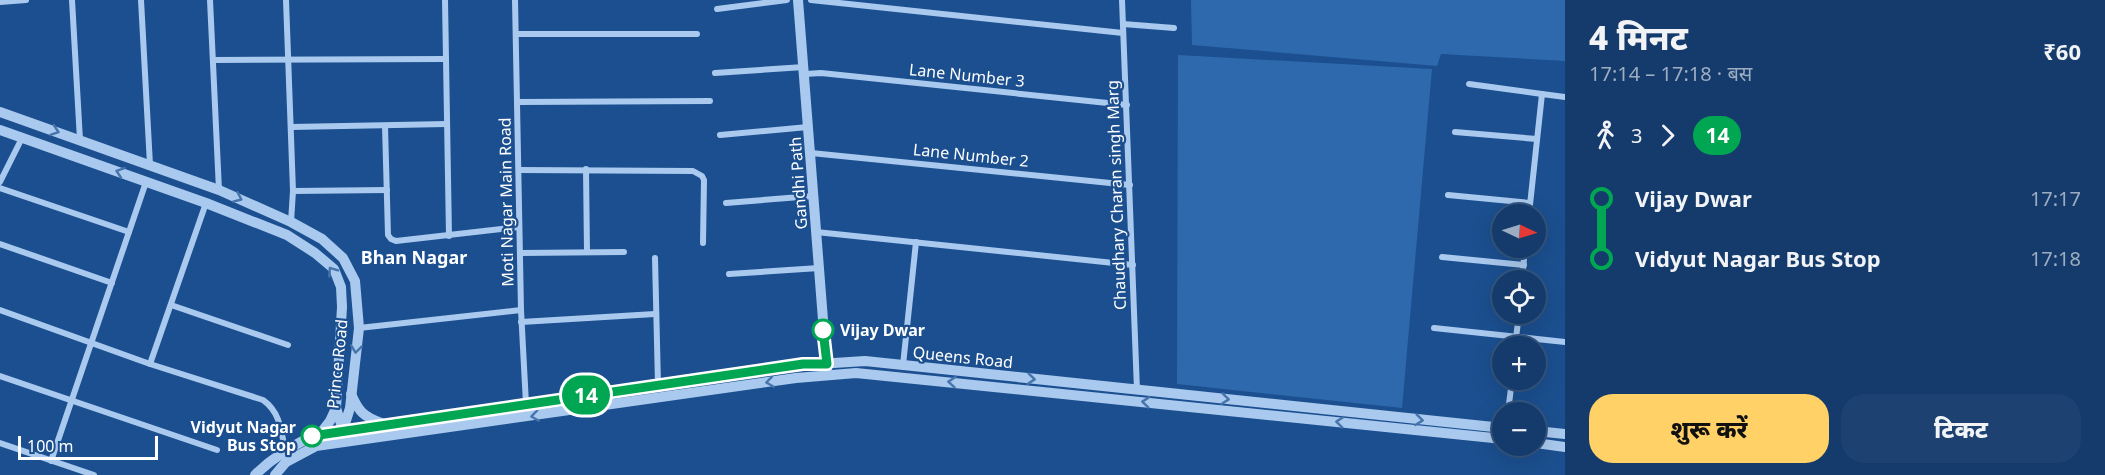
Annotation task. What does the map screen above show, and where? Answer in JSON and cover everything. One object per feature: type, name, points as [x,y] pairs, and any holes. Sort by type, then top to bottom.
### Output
[{"type":"street","points":[[0,2],[26,0]]},
{"type":"street","points":[[72,0],[80,140]]},
{"type":"street","points":[[141,0],[150,165]]},
{"type":"street","points":[[210,0],[219,190]]},
{"type":"street","points":[[286,0],[293,191],[291,222]]},
{"type":"street","points":[[445,0],[449,236]]},
{"type":"street","name":"Moti Nagar Main Road","points":[[515,0],[521,322],[526,404]]},
{"type":"street","points":[[717,9],[787,0]]},
{"type":"street","name":"Gandhi Path","points":[[798,0],[828,376]]},
{"type":"street","points":[[811,0],[1123,33]]},
{"type":"street","name":"Chaudhary Charan singh Marg","points":[[1122,0],[1137,390]]},
{"type":"street","points":[[1123,24],[1174,28]]},
{"type":"street","points":[[516,34],[698,34]]},
{"type":"street","points":[[214,60],[445,59]]},
{"type":"street","name":"Lane Number 3","points":[[715,73],[804,70],[1127,105]]},
{"type":"street","points":[[1469,84],[1565,97]]},
{"type":"street","points":[[1448,195],[1530,203],[1542,94]]},
{"type":"street","points":[[518,102],[710,101]]},
{"type":"street","name":"Prince Road","points":[[0,112],[219,190],[291,222],[322,239],[343,258],[355,281],[359,328],[350,408],[343,430]]},
{"type":"street","points":[[291,127],[447,124]]},
{"type":"street","points":[[385,126],[388,235],[391,239],[396,241],[519,227]]},
{"type":"street","points":[[720,135],[808,127]]},
{"type":"street","name":"Prince Road","points":[[0,130],[206,203],[287,235],[315,253],[334,269],[341,287],[342,307],[336,408],[343,430]]},
{"type":"street","points":[[1455,132],[1537,139]]},
{"type":"street","points":[[0,182],[22,138]]},
{"type":"street","name":"Lane Number 2","points":[[811,153],[1130,185]]},
{"type":"street","points":[[586,169],[588,252]]},
{"type":"street","points":[[519,171],[586,169],[693,171],[704,180],[703,243]]},
{"type":"street","points":[[51,461],[146,182]]},
{"type":"street","points":[[0,188],[129,232]]},
{"type":"street","points":[[293,191],[387,190]]},
{"type":"street","points":[[726,203],[813,196]]},
{"type":"street","points":[[150,364],[206,203]]},
{"type":"street","points":[[816,232],[1132,265]]},
{"type":"street","points":[[903,365],[916,242]]},
{"type":"street","points":[[0,244],[112,283]]},
{"type":"street","points":[[520,253],[624,252]]},
{"type":"street","points":[[1442,257],[1524,265]]},
{"type":"street","points":[[655,258],[657,385]]},
{"type":"street","points":[[1523,270],[1524,258]]},
{"type":"street","points":[[729,274],[819,268]]},
{"type":"street","points":[[171,305],[288,345]]},
{"type":"street","points":[[0,310],[150,364],[263,399],[273,406],[278,416],[285,450]]},
{"type":"street","points":[[359,328],[521,310]]},
{"type":"street","points":[[521,322],[655,314]]},
{"type":"street","points":[[1434,328],[1500,336]]},
{"type":"street","points":[[1546,340],[1565,342]]},
{"type":"street","name":"Queens Road","points":[[255,475],[285,450],[320,434],[803,364],[865,362],[903,365],[1492,427]]},
{"type":"street","name":"Queens Road","points":[[275,475],[286,462],[316,446],[796,378],[856,374],[1492,438]]},
{"type":"street","points":[[0,376],[216,450]]},
{"type":"street","points":[[351,394],[357,408],[365,417],[384,424]]},
{"type":"street","points":[[320,434],[336,408]]},
{"type":"street","points":[[343,430],[343,442]]},
{"type":"street","points":[[1546,432],[1565,434]]},
{"type":"street","points":[[0,443],[94,475]]},
{"type":"street","points":[[1546,444],[1565,447]]},
{"type":"shaded area","points":[[1191,0],[1565,0],[1565,61],[1441,54],[1437,66],[1192,45]]},
{"type":"shaded area","points":[[1178,55],[1432,69],[1402,408],[1177,384]]},
{"type":"bus line","name":"14","points":[[312,436],[803,364],[827,364],[823,330]]},
{"type":"place","name":"Vijay Dwar","points":[[823,330]]},
{"type":"place","name":"Vidyut Nagar Bus Stop","points":[[312,436]]},
{"type":"district","name":"Bhan Nagar","points":[[414,257]]}]
